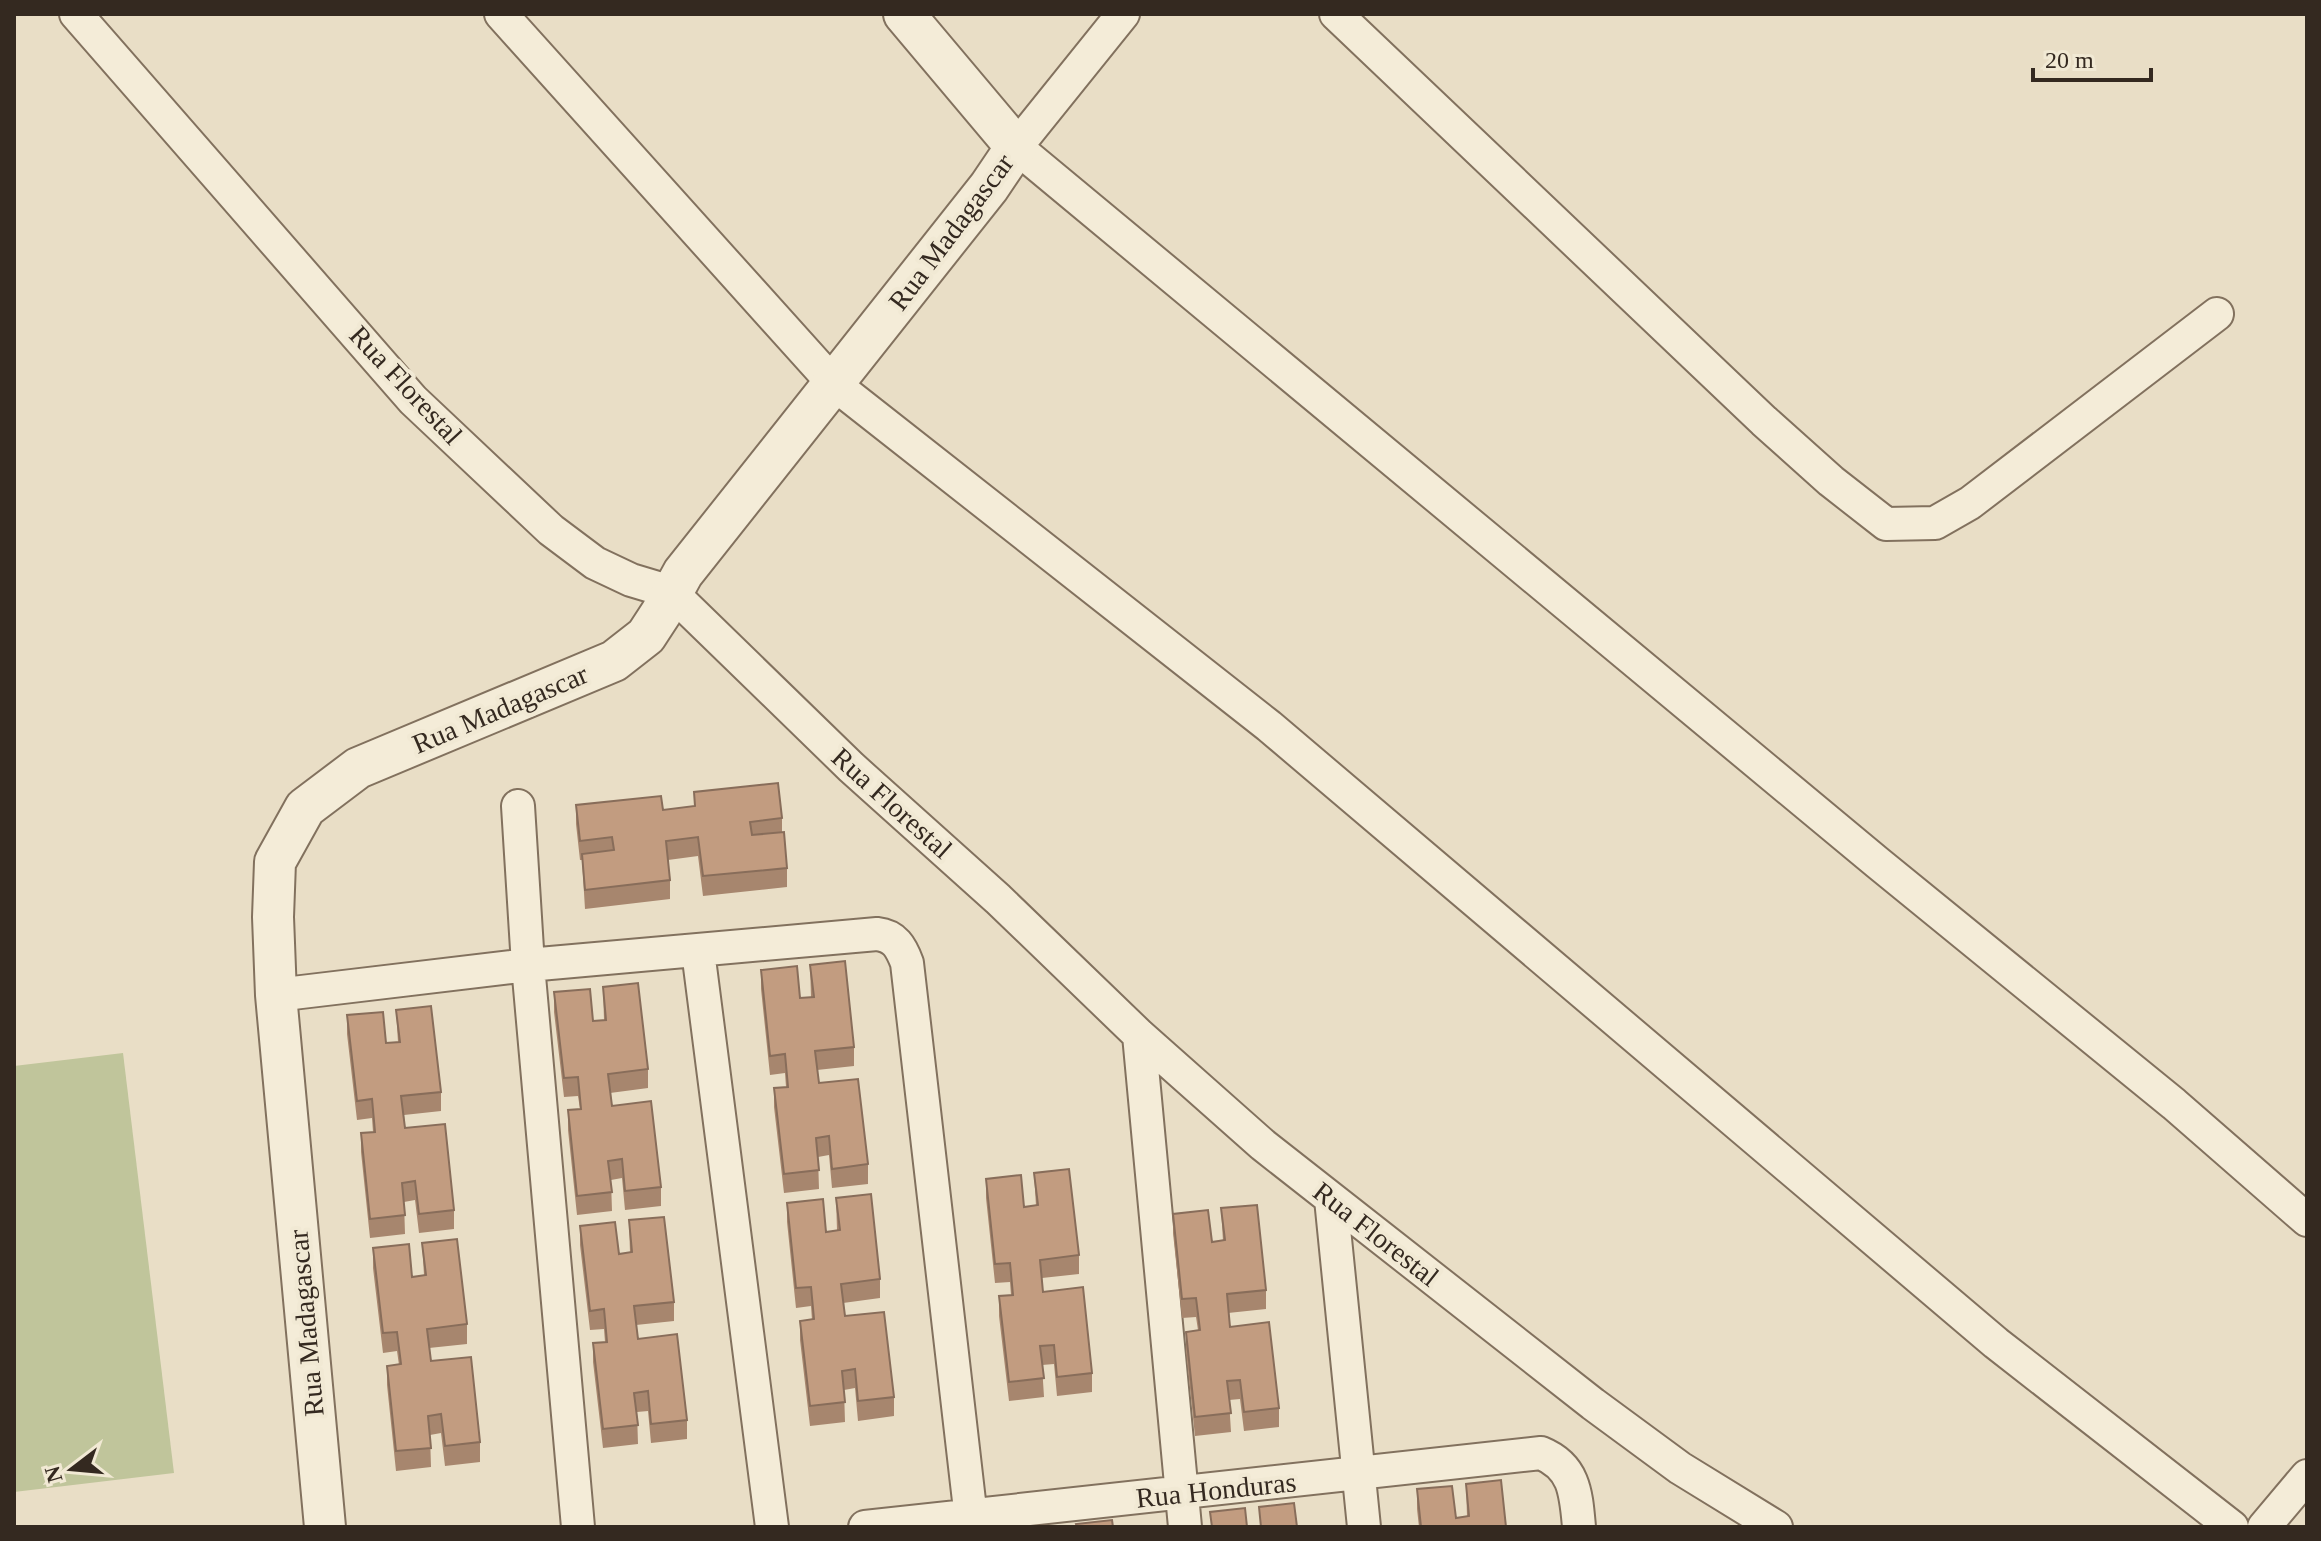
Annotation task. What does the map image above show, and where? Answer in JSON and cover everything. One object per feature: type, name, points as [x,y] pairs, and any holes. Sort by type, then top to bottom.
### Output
[{"type":"street","name":"Rua Florestal","points":[[76,14],[413,400],[551,530],[595,563],[631,580],[671,592],[851,767],[998,899],[1139,1035],[1263,1145],[1605,1414],[1680,1468],[1776,1527]]},
{"type":"street","points":[[501,14],[834,384],[1269,726],[1996,1343],[2232,1527]]},
{"type":"street","points":[[904,14],[1016,147],[1878,863],[2163,1095],[2307,1220]]},
{"type":"street","name":"Rua Madagascar","points":[[325,1527],[276,995],[273,917],[275,862],[305,808],[358,768],[614,661],[646,636],[683,573],[1123,14]]},
{"type":"street","points":[[1336,14],[1764,421],[1831,481],[1886,524],[1935,523],[1970,503],[2217,314]]},
{"type":"street","points":[[518,806],[528,965],[578,1527]]},
{"type":"street","points":[[276,995],[528,965],[889,935],[902,950],[907,963],[971,1521]]},
{"type":"street","points":[[698,951],[772,1527]]},
{"type":"street","points":[[1139,1035],[1185,1527]]},
{"type":"street","points":[[1331,1199],[1364,1527]]},
{"type":"street","name":"Rua Honduras","points":[[865,1527],[971,1521],[1541,1453],[1563,1467],[1576,1498],[1579,1527]]},
{"type":"street","points":[[2264,1527],[2307,1476]]},
{"type":"green space","points":[[123,1053],[174,1473],[14,1492],[14,1066]]},
{"type":"building","points":[[778,783],[782,818],[750,822],[752,835],[784,832],[787,868],[703,876],[698,837],[666,841],[670,880],[585,890],[582,854],[614,850],[612,837],[580,841],[576,805],[661,796],[663,810],[695,806],[694,792]]},
{"type":"building","points":[[845,961],[854,1047],[815,1051],[819,1083],[858,1079],[868,1164],[832,1169],[829,1136],[816,1138],[819,1170],[784,1174],[774,1088],[788,1087],[785,1054],[770,1056],[761,970],[797,966],[800,998],[814,997],[810,965]]},
{"type":"building","points":[[638,983],[648,1069],[608,1074],[612,1106],[651,1101],[661,1187],[625,1191],[622,1159],[608,1161],[612,1192],[577,1196],[568,1110],[581,1109],[578,1077],[564,1078],[554,992],[590,989],[593,1021],[606,1020],[603,987]]},
{"type":"building","points":[[431,1006],[441,1092],[401,1096],[405,1128],[445,1124],[454,1210],[419,1214],[415,1181],[402,1183],[405,1215],[370,1219],[361,1133],[375,1132],[372,1099],[357,1101],[347,1015],[383,1012],[386,1043],[400,1042],[396,1010]]},
{"type":"building","points":[[1069,1169],[1079,1255],[1040,1260],[1043,1292],[1083,1287],[1092,1373],[1057,1377],[1054,1345],[1040,1346],[1044,1378],[1009,1382],[999,1296],[1013,1295],[1010,1263],[995,1264],[986,1179],[1021,1175],[1024,1207],[1038,1205],[1034,1173]]},
{"type":"building","points":[[871,1194],[880,1279],[841,1284],[845,1316],[884,1312],[894,1397],[858,1401],[855,1369],[842,1371],[845,1402],[810,1406],[800,1321],[814,1319],[811,1287],[796,1288],[787,1203],[823,1199],[826,1232],[840,1230],[836,1198]]},
{"type":"building","points":[[1257,1205],[1266,1290],[1227,1294],[1230,1327],[1269,1322],[1279,1408],[1244,1412],[1240,1380],[1227,1381],[1231,1413],[1195,1417],[1186,1332],[1200,1330],[1196,1298],[1182,1299],[1173,1214],[1208,1210],[1212,1242],[1225,1240],[1221,1208]]},
{"type":"building","points":[[664,1217],[674,1302],[634,1306],[638,1339],[677,1334],[687,1420],[651,1424],[648,1391],[634,1393],[638,1425],[603,1429],[593,1343],[607,1342],[604,1309],[590,1311],[580,1226],[615,1222],[619,1254],[632,1252],[629,1220]]},
{"type":"building","points":[[457,1239],[467,1324],[427,1329],[431,1361],[471,1357],[480,1442],[445,1446],[441,1414],[428,1416],[431,1448],[396,1451],[387,1366],[401,1364],[397,1332],[383,1333],[373,1248],[409,1244],[412,1277],[426,1275],[422,1243]]},
{"type":"building","points":[[1501,1480],[1506,1527],[1421,1527],[1417,1489],[1452,1486],[1456,1518],[1469,1516],[1466,1484]]},
{"type":"building","points":[[1294,1503],[1297,1527],[1261,1527],[1259,1507]]},
{"type":"building","points":[[1245,1508],[1247,1527],[1212,1527],[1210,1512]]},
{"type":"building","points":[[1112,1520],[1113,1527],[1077,1527],[1076,1524]]}]
